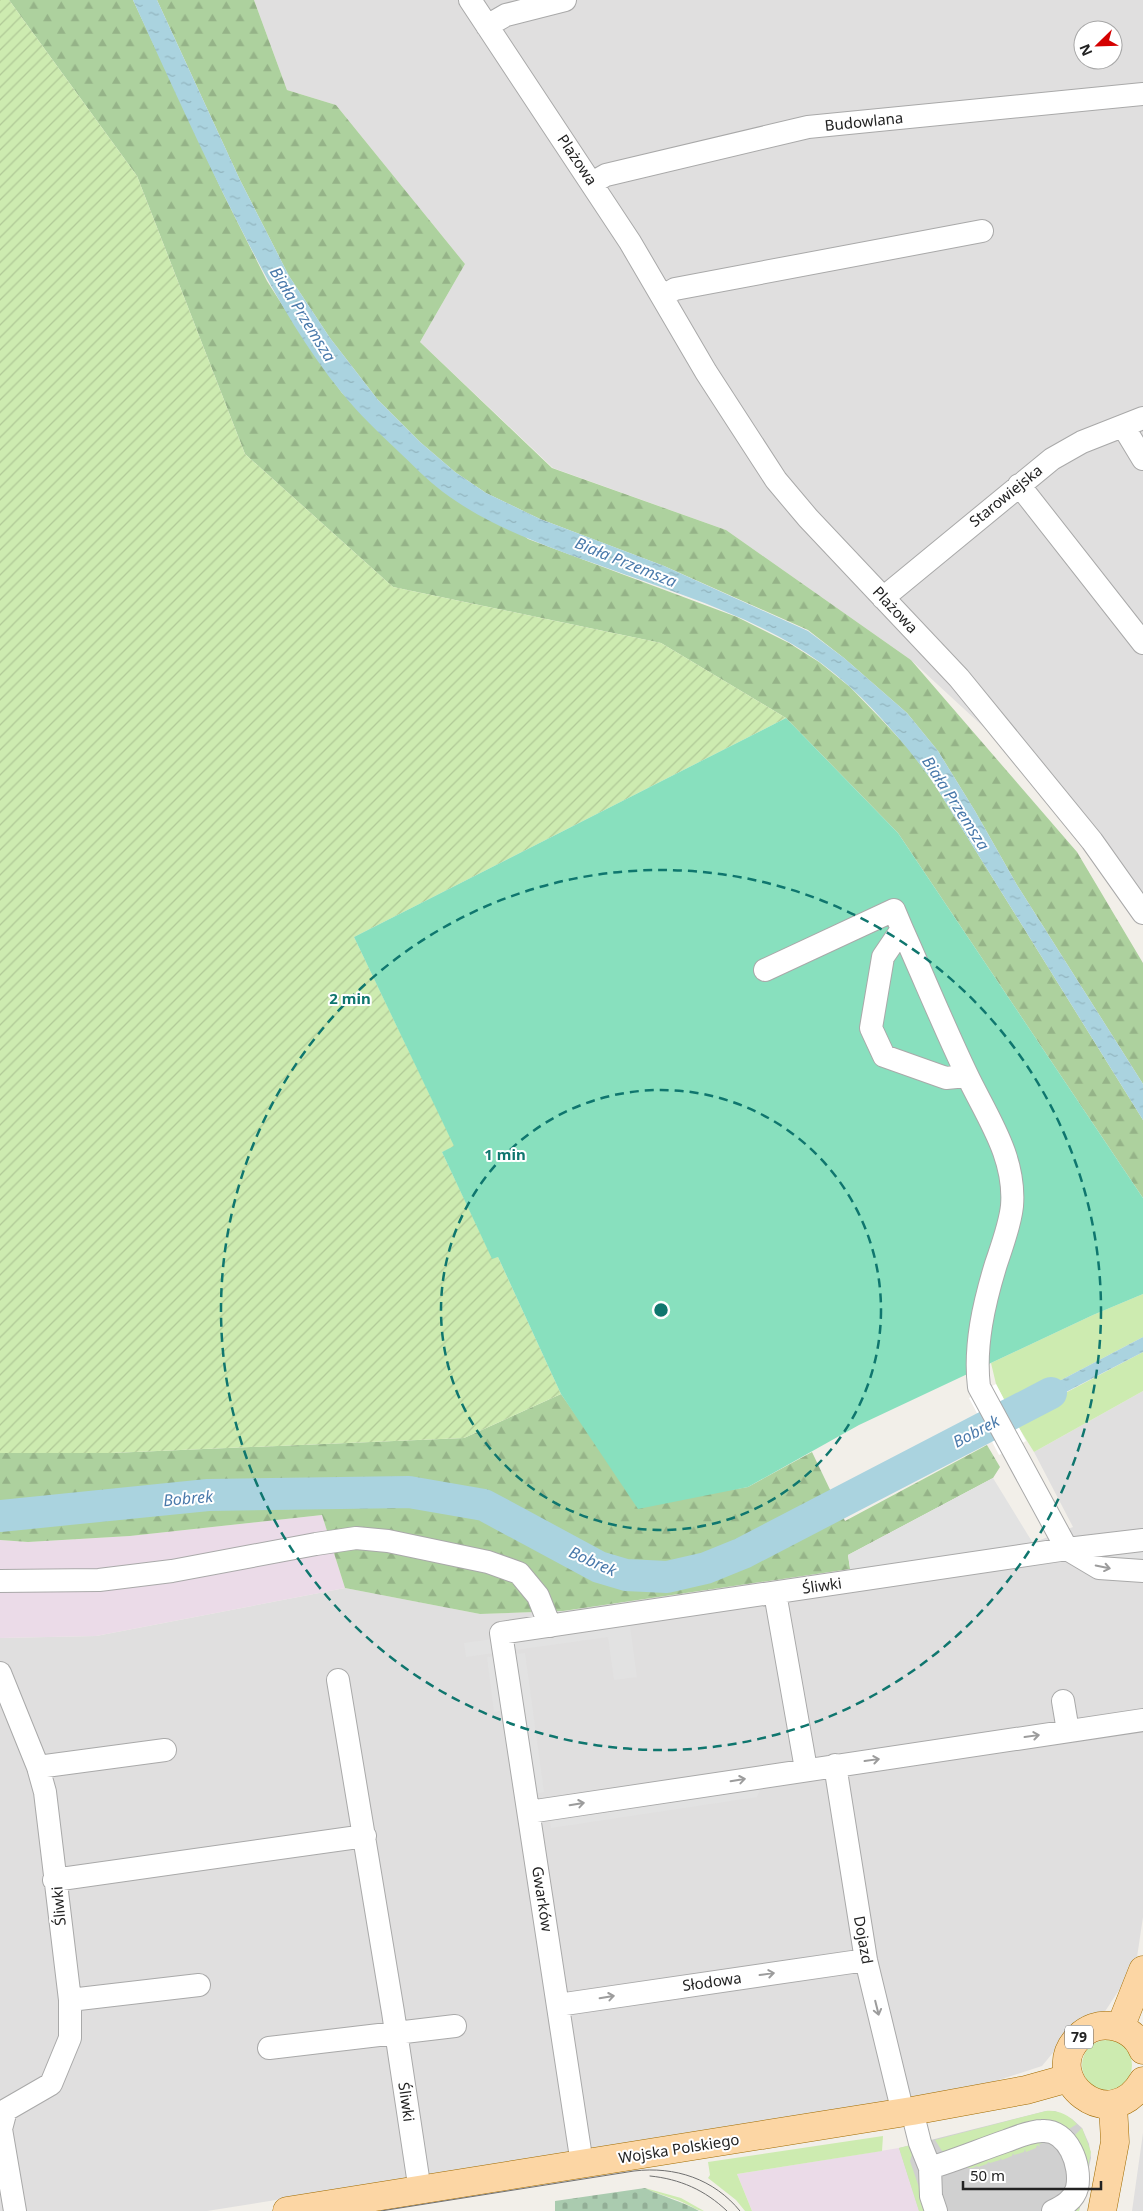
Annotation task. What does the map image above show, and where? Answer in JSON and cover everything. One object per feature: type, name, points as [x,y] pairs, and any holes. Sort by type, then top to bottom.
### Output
[{"type":"main road","points":[[1143,1970],[1120,2028],[1132,2034],[1143,2050]]},
{"type":"main road","name":"79","points":[[1069,2078],[1067,2066],[1069,2053],[1075,2042],[1084,2033],[1095,2027],[1108,2025],[1120,2028]]},
{"type":"main road","name":"Wojska Polskiego","points":[[287,2211],[907,2112],[1026,2090],[1069,2078]]},
{"type":"main road","points":[[1069,2078],[1076,2090],[1086,2100],[1099,2104],[1113,2105],[1125,2101],[1136,2093],[1143,2081]]},
{"type":"main road","points":[[1102,2211],[1115,2142],[1113,2105]]},
{"type":"street","name":"Plażowa","points":[[470,0],[592,183],[663,296],[706,372],[776,480],[808,518],[959,678],[1092,841],[1143,913]]},
{"type":"street","points":[[487,26],[506,15],[565,0]]},
{"type":"street","name":"Budowlana","points":[[592,183],[606,175],[808,127],[1143,94]]},
{"type":"street","points":[[663,296],[675,289],[982,230]]},
{"type":"street","points":[[1133,422],[1143,459]]},
{"type":"street","name":"Starowiejska","points":[[883,598],[1018,485],[1052,459],[1082,442],[1133,422]]},
{"type":"street","points":[[1018,485],[1143,643]]},
{"type":"street","points":[[765,970],[894,910],[967,1076],[1000,1140],[1009,1167],[1012,1207],[991,1280],[979,1341],[976,1365],[979,1387],[1067,1549],[1100,1568],[1143,1571]]},
{"type":"street","points":[[902,929],[883,957],[871,1028],[884,1056],[946,1078],[967,1076]]},
{"type":"street","points":[[0,1581],[100,1580],[172,1571],[316,1544],[364,1539],[388,1541],[488,1562],[519,1573],[538,1596],[550,1626]]},
{"type":"street","name":"Śliwki","points":[[501,1634],[1067,1549],[1143,1540]]},
{"type":"street","points":[[774,1592],[806,1769]]},
{"type":"street","name":"Gwarków","points":[[501,1634],[582,2164]]},
{"type":"street","points":[[0,1673],[38,1766],[45,1792],[54,1880]]},
{"type":"street","name":"Śliwki","points":[[338,1680],[420,2190]]},
{"type":"street","points":[[1063,1701],[1068,1731]]},
{"type":"street","points":[[529,1812],[1143,1720]]},
{"type":"street","points":[[38,1766],[166,1750]]},
{"type":"street","name":"Dojazd","points":[[836,1765],[866,1960],[907,2112],[930,2168],[931,2196],[936,2211]]},
{"type":"street","name":"Śliwki","points":[[16,2211],[2,2130],[6,2110],[51,2084],[70,2038],[70,2000],[54,1880],[364,1836]]},
{"type":"street","name":"Słodowa","points":[[558,2005],[866,1960]]},
{"type":"street","points":[[70,2000],[199,1985]]},
{"type":"street","points":[[269,2048],[455,2026]]},
{"type":"street","points":[[930,2168],[1022,2136],[1042,2131],[1056,2132],[1064,2140],[1073,2155],[1077,2189],[1068,2204],[1053,2211]]},
{"type":"shaded area","points":[[254,0],[1143,0],[1143,910],[1092,827],[911,660],[726,530],[553,468],[420,342],[465,264],[336,105],[287,90]]},
{"type":"shaded area","points":[[1143,1391],[1143,1917],[1136,1964],[1102,2016],[1065,2038],[1042,2066],[974,2088],[207,2211],[0,2211],[0,1638],[96,1636],[345,1588],[480,1614],[563,1611],[1035,1542],[1073,1527],[1034,1452]]},
{"type":"shaded area","points":[[993,1478],[1039,1553],[852,1581],[848,1555]]},
{"type":"shaded area","points":[[322,1515],[345,1588],[96,1636],[0,1638],[0,1540],[28,1542],[130,1536]]},
{"type":"shaded area","points":[[1143,1545],[1143,1567],[1097,1564],[1094,1550]]},
{"type":"shaded area","points":[[627,1602],[637,1677],[614,1680],[608,1637],[466,1657],[464,1643],[616,1622],[614,1604]]},
{"type":"shaded area","points":[[525,1653],[544,1792],[532,1794],[520,1708],[494,1712],[487,1657]]},
{"type":"shaded area","points":[[763,1783],[757,1797],[551,1828],[549,1815]]},
{"type":"shaded area","points":[[1046,2111],[1055,2111],[1072,2119],[1082,2128],[1089,2144],[1091,2158],[1079,2211],[919,2211],[899,2148]]},
{"type":"shaded area","points":[[1143,2133],[1143,2211],[1132,2211]]},
{"type":"shaded area","points":[[899,2148],[919,2211],[752,2211],[737,2174]]},
{"type":"green space","points":[[0,0],[9,0],[137,176],[245,454],[393,587],[661,643],[786,718],[354,937],[455,1147],[442,1152],[492,1258],[498,1257],[561,1394],[464,1438],[111,1453],[0,1453]]},
{"type":"green space","points":[[9,0],[133,0],[223,193],[267,281],[311,350],[342,393],[528,539],[737,617],[789,643],[819,662],[850,687],[881,719],[908,748],[933,782],[1143,1120],[1143,1198],[898,833],[786,718],[661,643],[393,587],[245,454],[137,176]]},
{"type":"green space","points":[[157,0],[254,0],[287,90],[336,105],[465,264],[420,342],[552,468],[726,530],[911,660],[1077,852],[1143,963],[1143,1084],[1017,885],[938,751],[907,713],[844,658],[808,630],[664,566],[540,519],[486,493],[455,472],[420,442],[378,400],[330,338],[289,276],[240,180]]},
{"type":"green space","points":[[786,718],[898,833],[1143,1198],[1143,1294],[1093,1315],[859,1425],[748,1487],[638,1509],[561,1394],[498,1257],[492,1259],[442,1152],[454,1146],[354,937]]},
{"type":"green space","points":[[1143,1294],[1143,1337],[1008,1408],[996,1384],[991,1363],[1093,1315]]},
{"type":"green space","points":[[1143,1352],[1143,1391],[1034,1452],[1014,1420]]},
{"type":"green space","points":[[561,1394],[639,1505],[748,1487],[812,1452],[845,1521],[987,1445],[1000,1467],[993,1478],[848,1555],[850,1569],[563,1611],[480,1614],[345,1588],[322,1515],[130,1536],[28,1542],[0,1540],[0,1453],[111,1453],[464,1438]]},
{"type":"green space","points":[[1102,2040],[1112,2040],[1125,2047],[1132,2060],[1132,2070],[1125,2083],[1112,2090],[1102,2090],[1093,2086],[1086,2079],[1082,2070],[1082,2060],[1086,2051],[1093,2044]]},
{"type":"green space","points":[[1046,2111],[1055,2111],[1063,2114],[1077,2124],[1069,2129],[1063,2125],[955,2151],[942,2151],[935,2140]]},
{"type":"green space","points":[[1082,2128],[1091,2152],[1079,2211],[1070,2211],[1074,2136]]},
{"type":"green space","points":[[883,2136],[882,2151],[737,2174],[752,2211],[745,2211],[736,2200],[708,2178],[710,2175],[708,2162]]},
{"type":"green space","points":[[1040,2137],[1047,2142],[1039,2144],[1040,2147],[1037,2145],[1036,2148],[1026,2152],[1025,2149],[1024,2152],[1014,2155],[1013,2153],[1012,2156],[1002,2160],[1001,2158],[978,2167],[956,2168]]},
{"type":"green space","points":[[915,2144],[910,2161],[927,2211],[919,2211],[899,2148]]},
{"type":"green space","points":[[645,2188],[681,2198],[704,2211],[697,2210]]},
{"type":"green space","points":[[645,2188],[699,2211],[555,2211],[555,2201]]},
{"type":"water","name":"Biała Przemsza","points":[[133,0],[157,0],[240,180],[289,276],[330,338],[378,400],[420,442],[455,472],[486,493],[540,519],[664,566],[808,631],[844,658],[907,713],[938,751],[1017,885],[1143,1084],[1143,1120],[933,782],[908,749],[853,689],[798,647],[746,620],[689,597],[543,545],[481,516],[431,483],[355,408],[312,353],[261,267],[211,168]]},
{"type":"water","points":[[1143,1337],[1143,1352],[1014,1419],[1008,1408]]},
{"type":"pier","points":[[996,1384],[1026,1441],[999,1455],[969,1398]]},
{"type":"waterway","name":"Bobrek","points":[[0,1516],[208,1495],[409,1492],[484,1505],[599,1567],[626,1575],[667,1577],[706,1568],[743,1553],[1051,1393]]},
{"type":"tram line","points":[[381,2211],[649,2170],[679,2173],[693,2177],[718,2191],[740,2211]]},
{"type":"tram line","points":[[650,2176],[672,2180],[701,2191],[727,2211]]}]
